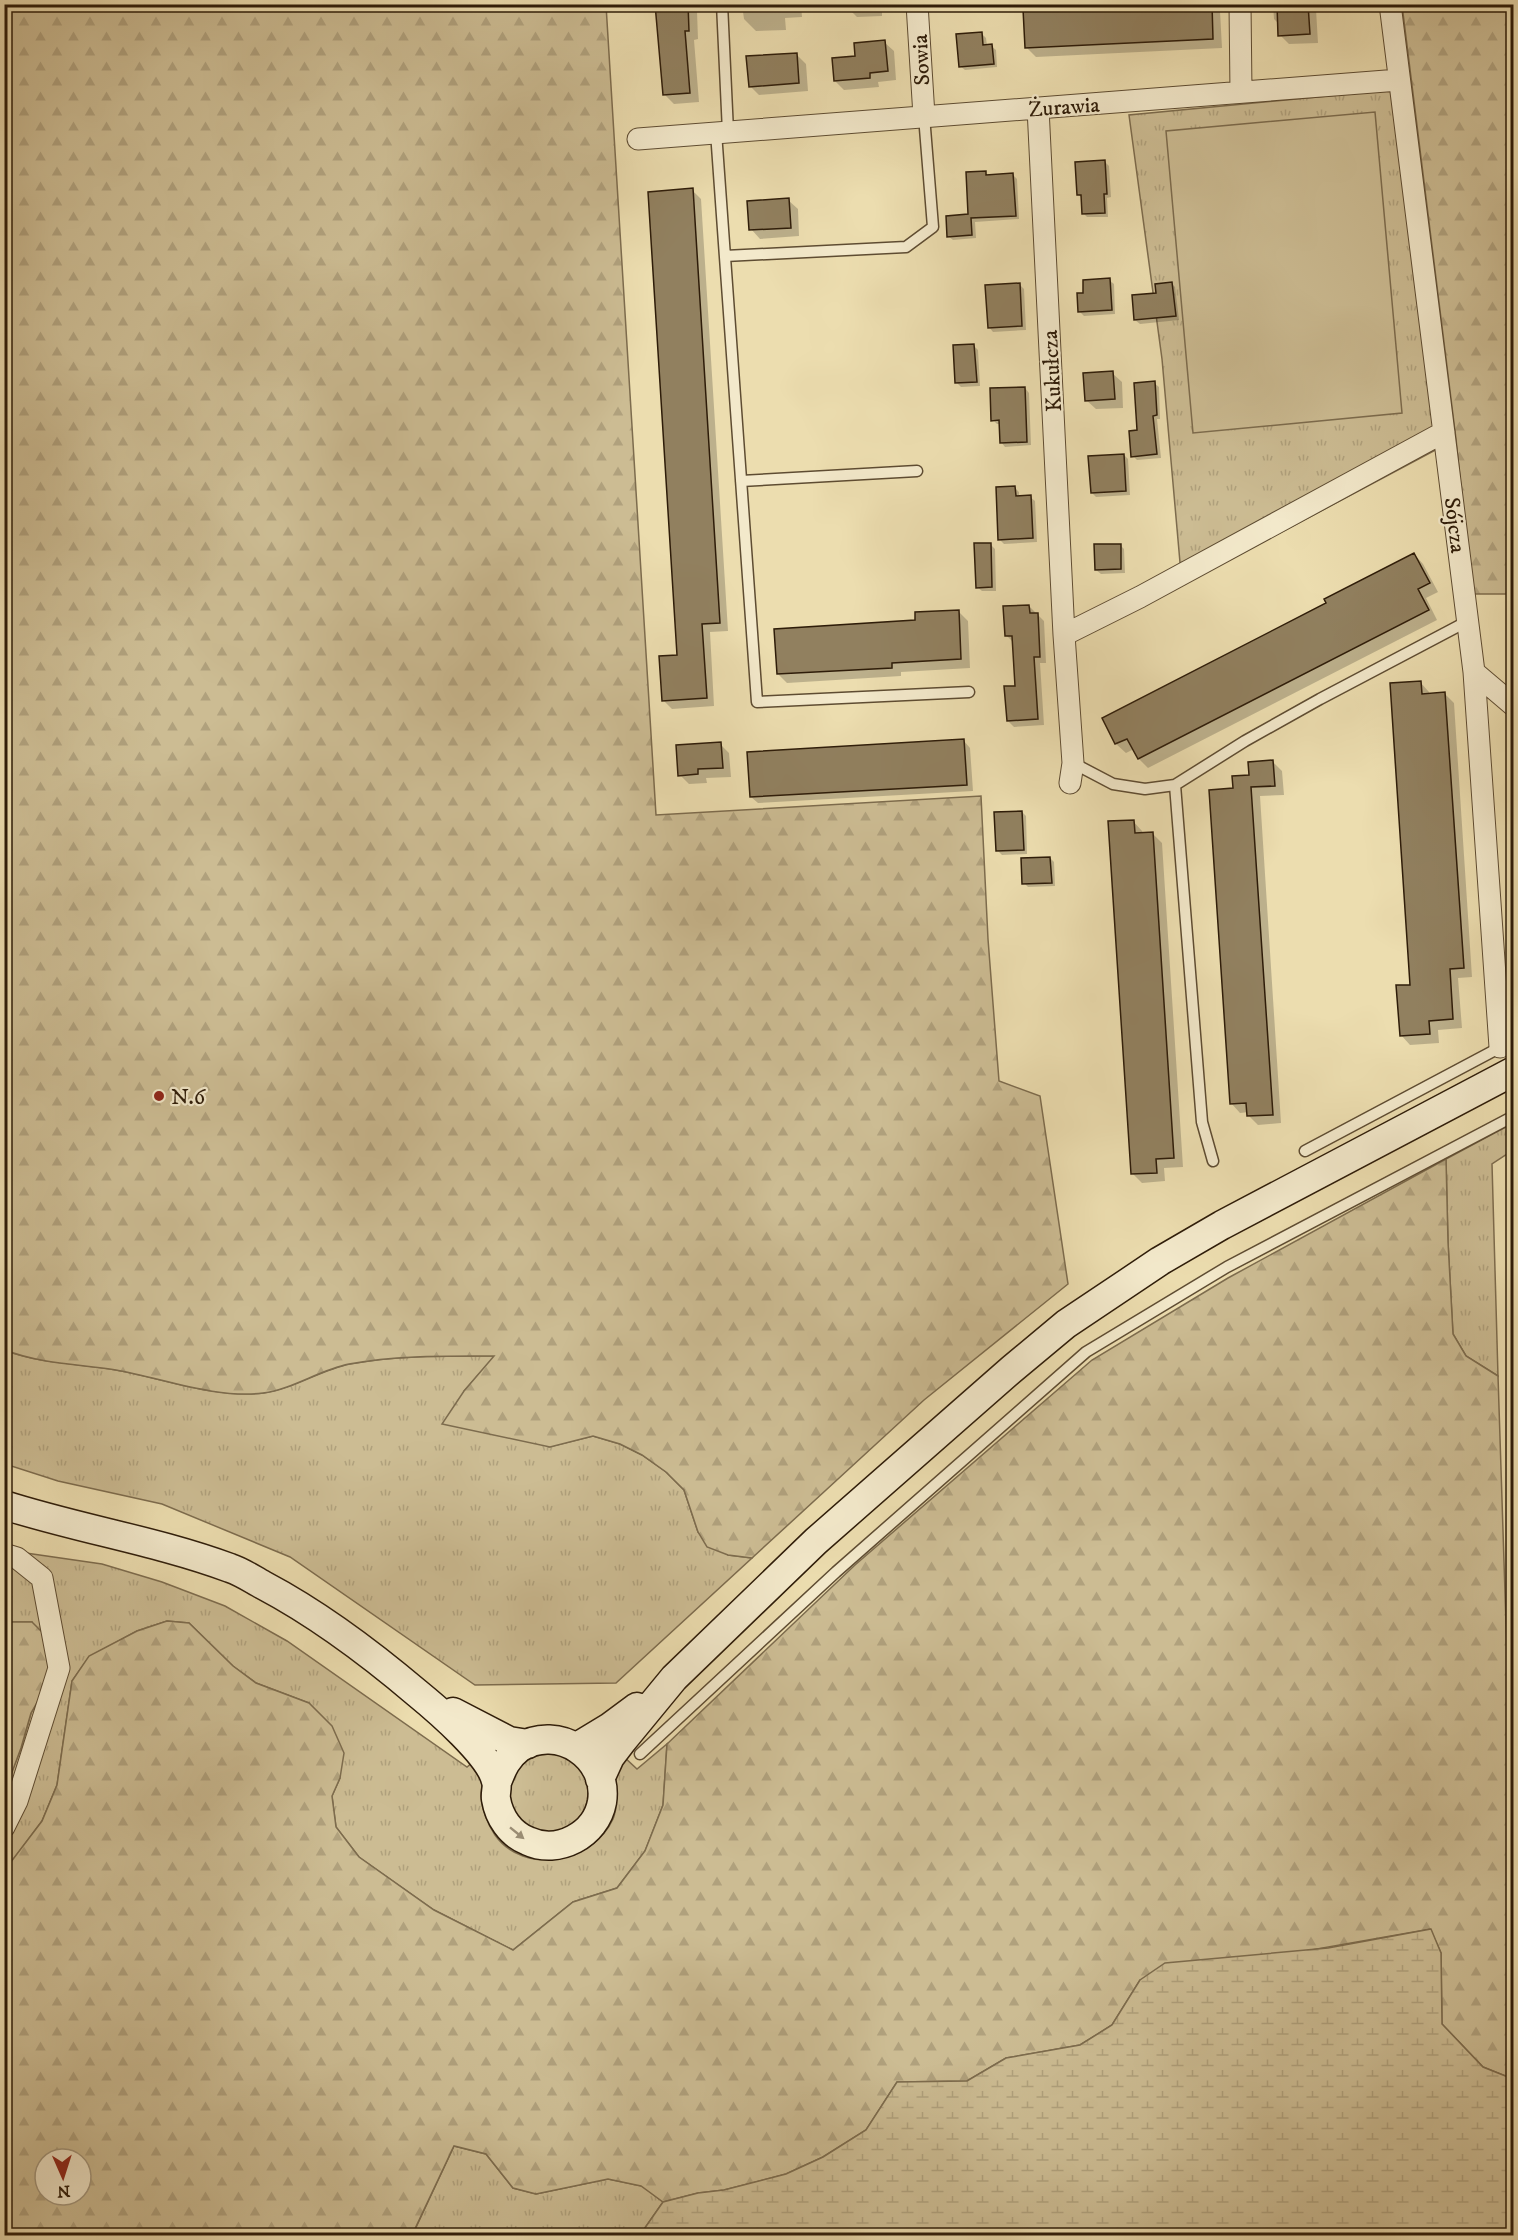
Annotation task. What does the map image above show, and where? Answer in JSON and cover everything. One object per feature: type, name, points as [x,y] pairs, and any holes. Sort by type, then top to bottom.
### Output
[{"type":"main road","points":[[577,1747],[610,1727],[674,1678],[816,1541],[1066,1324],[1160,1261],[1509,1052]]},
{"type":"main road","points":[[4,1505],[166,1547],[233,1569],[278,1593],[326,1623],[417,1693],[474,1746],[490,1766],[497,1782]]},
{"type":"main road","points":[[600,1779],[610,1756],[674,1678]]},
{"type":"main road","points":[[417,1693],[509,1741],[528,1744]]},
{"type":"main road","points":[[558,1740],[577,1747],[590,1757],[603,1786],[602,1803],[596,1818],[587,1830],[574,1840],[558,1845],[543,1846],[527,1841],[505,1823],[499,1810],[496,1796],[497,1782],[505,1763],[519,1749],[538,1741],[558,1740]]},
{"type":"street","name":"Sowia","points":[[917,4],[924,116]]},
{"type":"street","points":[[1240,4],[1241,92]]},
{"type":"street","name":"Sójcza","points":[[1390,4],[1474,672],[1509,1052]]},
{"type":"street","name":"Żurawia","points":[[638,139],[1400,80]]},
{"type":"street","name":"Kukułcza","points":[[1038,108],[1072,773]]},
{"type":"street","points":[[1064,635],[1140,597],[1444,432]]},
{"type":"street","points":[[1474,672],[1514,706]]},
{"type":"street","points":[[4,1554],[17,1558],[42,1578],[59,1668],[17,1801],[4,1827]]},
{"type":"lane","points":[[722,4],[725,256],[757,702],[969,692]]},
{"type":"lane","points":[[725,256],[906,247],[933,227],[924,116]]},
{"type":"lane","points":[[741,481],[917,471]]},
{"type":"lane","points":[[1072,773],[1144,789],[1175,785],[1245,741],[1320,699],[1468,621]]},
{"type":"lane","points":[[1175,785],[1202,1122],[1213,1161]]},
{"type":"lane","points":[[1305,1151],[1509,1052]]},
{"type":"lane","points":[[640,1754],[836,1572],[1086,1352],[1227,1267],[1514,1116]]},
{"type":"green space","points":[[4,5],[606,5],[656,815],[981,796],[988,939],[999,1081],[1040,1096],[1068,1284],[924,1400],[752,1558],[728,1555],[707,1547],[698,1532],[684,1490],[666,1472],[642,1455],[620,1444],[593,1436],[550,1447],[442,1424],[464,1391],[494,1356],[422,1357],[367,1361],[327,1370],[274,1391],[245,1394],[189,1387],[116,1370],[46,1361],[5,1350]]},
{"type":"green space","points":[[1402,5],[1513,5],[1513,594],[1472,594],[1456,439]]},
{"type":"green space","points":[[1412,88],[1456,439],[1182,585],[1162,359],[1129,115]]},
{"type":"green space","points":[[1375,112],[1402,413],[1193,433],[1166,131]]},
{"type":"green space","points":[[1513,1123],[1513,1150],[1492,1164],[1498,1376],[1466,1356],[1453,1334],[1446,1159]]},
{"type":"green space","points":[[1446,1159],[1453,1334],[1466,1356],[1498,1376],[1513,1840],[1513,2079],[1483,2067],[1442,2024],[1441,1953],[1430,1929],[1140,1980],[1112,2025],[1080,2045],[1006,2058],[967,2081],[897,2082],[866,2130],[823,2157],[786,2174],[724,2190],[698,2193],[663,2202],[641,2186],[608,2179],[536,2194],[513,2188],[486,2154],[454,2146],[412,2235],[5,2235],[4,1871],[42,1821],[57,1785],[72,1681],[89,1656],[137,1631],[167,1621],[189,1623],[233,1666],[256,1683],[309,1703],[332,1726],[344,1753],[340,1778],[332,1796],[336,1827],[359,1857],[434,1910],[513,1950],[573,1902],[617,1888],[645,1851],[663,1805],[667,1744],[855,1565],[1092,1360],[1228,1278]]},
{"type":"green space","points":[[4,1350],[32,1358],[116,1370],[190,1387],[246,1394],[275,1391],[328,1370],[368,1361],[422,1357],[495,1356],[464,1391],[549,1447],[593,1436],[620,1444],[642,1455],[666,1472],[684,1490],[698,1532],[728,1555],[752,1558],[616,1683],[475,1685],[290,1557],[162,1504],[58,1481],[5,1464]]},
{"type":"green space","points":[[5,1550],[102,1564],[162,1582],[225,1606],[287,1641],[467,1767],[473,1762],[482,1778],[481,1796],[490,1826],[495,1835],[508,1848],[523,1856],[540,1860],[557,1859],[575,1854],[590,1846],[603,1834],[613,1819],[616,1809],[616,1778],[624,1757],[637,1769],[667,1744],[663,1805],[645,1851],[617,1888],[573,1902],[513,1950],[434,1910],[359,1857],[336,1827],[332,1796],[340,1778],[309,1703],[256,1683],[233,1666],[189,1623],[167,1621],[137,1631],[89,1657],[72,1681],[57,1785],[42,1821],[5,1871],[4,1791],[21,1748],[31,1713],[46,1687],[32,1622],[5,1622]]},
{"type":"green space","points":[[5,1622],[32,1622],[43,1633],[49,1667],[46,1687],[31,1713],[5,1791]]},
{"type":"green space","points":[[549,1754],[564,1757],[576,1766],[585,1778],[588,1793],[585,1808],[576,1820],[564,1829],[549,1832],[534,1829],[522,1820],[513,1808],[510,1793],[513,1778],[522,1766],[534,1757]]},
{"type":"green space","points":[[1431,1929],[1441,1953],[1442,2024],[1483,2067],[1513,2079],[1513,2235],[640,2235],[663,2202],[698,2193],[724,2190],[786,2174],[823,2157],[866,2130],[897,2082],[967,2081],[1006,2058],[1080,2045],[1112,2025],[1140,1980],[1165,1963],[1328,1948]]},
{"type":"green space","points":[[454,2146],[486,2154],[513,2188],[536,2194],[608,2179],[642,2186],[663,2202],[640,2235],[412,2236]]},
{"type":"building","points":[[655,4],[688,4],[689,31],[685,31],[690,93],[663,95]]},
{"type":"building","points":[[1115,4],[1212,4],[1213,39],[1025,48],[1023,9]]},
{"type":"building","points":[[1277,4],[1308,4],[1310,34],[1278,36]]},
{"type":"building","points":[[982,32],[983,45],[992,44],[994,64],[959,67],[956,34]]},
{"type":"building","points":[[885,40],[888,71],[870,73],[870,78],[834,81],[832,58],[855,56],[854,43]]},
{"type":"building","points":[[797,53],[799,83],[749,87],[746,56]]},
{"type":"building","points":[[1105,160],[1107,194],[1104,194],[1105,213],[1082,214],[1081,195],[1077,195],[1075,162]]},
{"type":"building","points":[[986,171],[986,175],[1013,173],[1016,216],[971,218],[972,235],[947,237],[946,216],[968,214],[966,172]]},
{"type":"building","points":[[693,188],[720,623],[702,624],[707,698],[662,701],[659,656],[677,655],[648,192]]},
{"type":"building","points":[[789,198],[791,228],[749,230],[747,201]]},
{"type":"building","points":[[1110,278],[1112,310],[1078,312],[1077,293],[1083,293],[1083,280]]},
{"type":"building","points":[[1172,282],[1176,316],[1134,320],[1132,295],[1156,293],[1155,284]]},
{"type":"building","points":[[1020,283],[1022,326],[988,328],[985,285]]},
{"type":"building","points":[[974,344],[977,382],[955,383],[953,345]]},
{"type":"building","points":[[1113,371],[1115,399],[1085,401],[1083,373]]},
{"type":"building","points":[[1155,381],[1157,415],[1153,416],[1157,454],[1131,457],[1129,431],[1137,430],[1134,383]]},
{"type":"building","points":[[1025,387],[1027,442],[1000,443],[999,420],[991,421],[990,388]]},
{"type":"building","points":[[1124,454],[1126,491],[1091,493],[1088,456]]},
{"type":"building","points":[[1015,486],[1016,496],[1031,495],[1033,538],[998,540],[996,487]]},
{"type":"building","points":[[974,543],[991,543],[992,587],[976,588]]},
{"type":"building","points":[[1094,544],[1121,544],[1121,569],[1095,570]]},
{"type":"building","points":[[1414,553],[1430,583],[1418,589],[1429,610],[1138,759],[1127,739],[1115,744],[1102,718],[1326,603],[1324,599]]},
{"type":"building","points":[[1029,605],[1030,613],[1038,613],[1040,657],[1034,657],[1038,719],[1007,721],[1004,686],[1015,686],[1012,636],[1005,636],[1003,606]]},
{"type":"building","points":[[959,610],[961,659],[892,663],[892,668],[777,674],[774,629],[915,620],[915,612]]},
{"type":"building","points":[[1421,681],[1422,694],[1445,692],[1464,968],[1450,969],[1453,1019],[1429,1021],[1430,1034],[1400,1036],[1396,985],[1410,985],[1390,683]]},
{"type":"building","points":[[964,739],[967,785],[750,797],[747,752]]},
{"type":"building","points":[[721,742],[723,768],[698,769],[698,774],[678,776],[676,745]]},
{"type":"building","points":[[1273,760],[1275,786],[1251,787],[1273,1115],[1247,1116],[1246,1103],[1230,1104],[1209,790],[1233,788],[1232,776],[1249,775],[1248,762]]},
{"type":"building","points":[[1022,811],[1024,850],[996,851],[994,812]]},
{"type":"building","points":[[1134,820],[1135,833],[1153,832],[1174,1158],[1156,1159],[1157,1173],[1131,1174],[1108,821]]},
{"type":"building","points":[[1050,857],[1052,883],[1022,884],[1021,858]]},
{"type":"place","name":"N.6","points":[[159,1096]]}]
